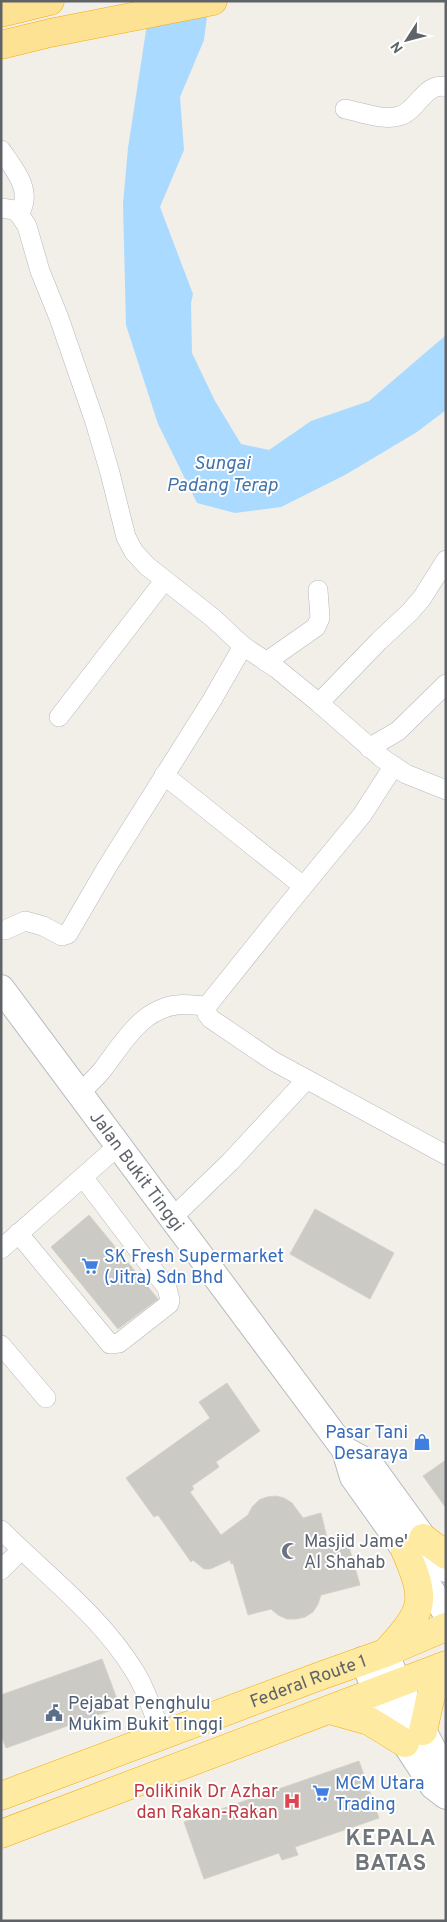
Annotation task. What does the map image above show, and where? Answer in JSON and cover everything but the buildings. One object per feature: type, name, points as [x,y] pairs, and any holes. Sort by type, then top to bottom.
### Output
[{"type":"highway","points":[[1,45],[50,33],[213,1]]},
{"type":"highway","points":[[1,13],[45,2]]},
{"type":"highway","points":[[374,1656],[411,1625],[420,1600],[414,1544],[446,1555]]},
{"type":"highway","name":"Federal Route 1","points":[[1,1796],[374,1656],[446,1627]]},
{"type":"highway","name":"Federal Route 1","points":[[1,1834],[446,1665]]},
{"type":"highway","points":[[330,1710],[414,1737],[431,1695],[446,1674]]},
{"type":"main road","name":"Jalan Bukit Tinggi","points":[[1,988],[345,1450],[353,1477],[414,1544],[446,1569]]},
{"type":"main road","name":"Jalan Bukit Tinggi","points":[[414,1544],[446,1613]]},
{"type":"main road","points":[[374,1656],[387,1687],[414,1737],[433,1786],[446,1796]]},
{"type":"main road","points":[[414,1737],[446,1774]]},
{"type":"street","points":[[345,109],[383,117],[401,116],[408,112],[430,90],[443,83]]},
{"type":"street","points":[[1,150],[20,179],[25,194],[25,205],[20,214]]},
{"type":"street","points":[[1,208],[14,210],[20,214],[27,226],[40,271],[59,318],[95,422],[130,547],[140,560],[164,581],[213,618],[243,646],[319,703],[393,767],[419,780],[446,790]]},
{"type":"street","points":[[319,703],[410,612],[422,598],[446,560]]},
{"type":"street","points":[[59,717],[164,581]]},
{"type":"street","points":[[266,662],[316,627],[320,618],[318,590]]},
{"type":"street","points":[[5,930],[25,921],[43,926],[62,936],[68,934],[164,775],[212,700],[243,646]]},
{"type":"street","points":[[369,748],[398,731],[446,684]]},
{"type":"street","points":[[393,767],[362,815],[207,1006],[207,1014],[227,1031],[273,1062],[446,1154]]},
{"type":"street","points":[[164,775],[303,886]]},
{"type":"street","points":[[79,1094],[102,1071],[123,1042],[155,1011],[177,1005],[207,1006]]},
{"type":"street","points":[[172,1218],[230,1162],[306,1080]]},
{"type":"street","points":[[1,1249],[118,1146]]},
{"type":"street","points":[[18,1233],[110,1344],[119,1344],[169,1304],[167,1288],[83,1177]]},
{"type":"street","points":[[1,1345],[46,1398]]},
{"type":"street","points":[[1,1530],[84,1608],[107,1634],[136,1673],[162,1736]]},
{"type":"street","points":[[1,1570],[21,1550]]},
{"type":"water","name":"Sungai Padang Terap","points":[[209,1],[204,40],[180,97],[184,150],[160,207],[193,294],[191,303],[192,353],[215,401],[241,444],[269,450],[311,421],[369,401],[446,335],[446,410],[417,432],[345,475],[281,507],[235,513],[197,503],[158,424],[126,325],[123,204],[128,148],[147,24]]},
{"type":"place","name":"SK Fresh Supermarket (Jitra) Sdn Bhd","points":[[90,1266]]},
{"type":"place","name":"Pasar Tani Desaraya","points":[[422,1442]]},
{"type":"place","name":"Masjid Jame' Al Shahab","points":[[290,1551]]},
{"type":"place","name":"Pejabat Penghulu Mukim Bukit Tinggi","points":[[54,1713]]},
{"type":"place","name":"MCM Utara Trading","points":[[321,1793]]},
{"type":"place","name":"Polikinik Dr Azhar dan Rakan-Rakan","points":[[292,1801]]},
{"type":"district","name":"KEPALA BATAS","points":[[391,1850]]}]
